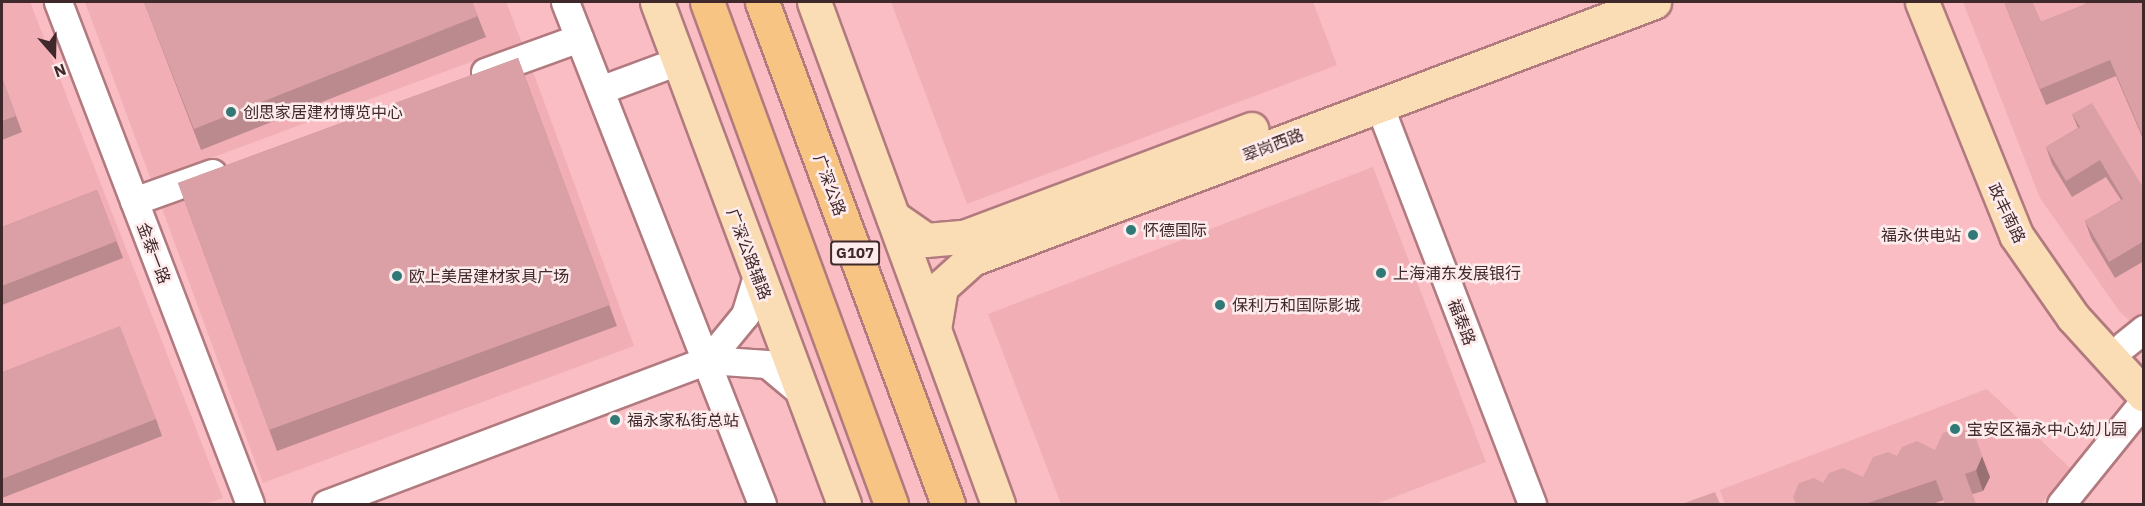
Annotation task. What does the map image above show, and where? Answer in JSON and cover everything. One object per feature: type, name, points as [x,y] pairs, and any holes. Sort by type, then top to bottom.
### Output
[{"type":"highway","name":"G107","points":[[707,2],[891,504]]},
{"type":"highway","name":"广深公路","points":[[762,2],[948,504]]},
{"type":"main road","name":"广深公路辅路","points":[[657,2],[757,276],[844,504]]},
{"type":"main road","points":[[814,2],[998,504]]},
{"type":"main road","name":"翠岗西路","points":[[934,329],[934,307],[953,271],[1016,230],[1590,2]]},
{"type":"main road","name":"翠岗西路","points":[[893,217],[926,240],[946,241],[1016,230],[1379,105],[1654,2]]},
{"type":"main road","name":"政丰南路","points":[[1922,2],[2016,235],[2073,317],[2144,395]]},
{"type":"main road","name":"政丰南路","points":[[1942,2],[2026,208],[2054,255],[2137,346]]},
{"type":"street","name":"金泰一路","points":[[58,2],[250,504]]},
{"type":"street","points":[[565,2],[708,360],[762,504]]},
{"type":"street","points":[[457,83],[579,38]]},
{"type":"street","points":[[600,90],[678,61]]},
{"type":"street","name":"福泰路","points":[[1379,105],[1532,504]]},
{"type":"street","points":[[134,201],[235,164]]},
{"type":"street","points":[[708,360],[745,315],[757,276]]},
{"type":"street","points":[[326,504],[708,360],[767,364],[804,396]]},
{"type":"street","points":[[2061,504],[2144,401]]},
{"type":"shaded area","points":[[2,2],[30,2],[223,498],[205,504],[2,504]]},
{"type":"shaded area","name":"创思家居建材博览中心","points":[[85,2],[506,2],[522,43],[151,180]]},
{"type":"shaded area","points":[[891,2],[1313,2],[1337,65],[967,204]]},
{"type":"shaded area","points":[[1963,2],[2143,2],[2143,333],[2120,312],[2040,198]]},
{"type":"shaded area","name":"欧上美居建材家具广场","points":[[532,69],[634,346],[263,483],[161,206]]},
{"type":"shaded area","points":[[1373,167],[1486,462],[1376,504],[1061,504],[988,314]]},
{"type":"shaded area","name":"宝安区福永中心幼儿园","points":[[1987,389],[2071,469],[2041,504],[1725,504],[1720,490]]},
{"type":"building","points":[[144,2],[472,2],[478,16],[194,129]]},
{"type":"building","points":[[2004,2],[2032,2],[2041,22],[2086,4],[2086,2],[2144,2],[2144,139],[2110,60],[2040,89]]},
{"type":"building","name":"欧上美居建材家具广场","points":[[518,58],[610,305],[269,430],[178,183]]},
{"type":"building","points":[[2,78],[16,116],[2,121]]},
{"type":"building","points":[[2092,103],[2144,189],[2144,241],[2109,262],[2085,221],[2123,199],[2100,160],[2066,181],[2046,147],[2080,127],[2072,114]]},
{"type":"building","points":[[97,190],[117,241],[2,286],[2,227]]},
{"type":"building","points":[[120,326],[156,419],[2,479],[2,372]]},
{"type":"building","points":[[1959,428],[1975,435],[1982,456],[1976,470],[1965,474],[1976,504],[1945,504],[1936,480],[1865,504],[1796,504],[1793,497],[1799,483],[1814,478],[1823,483],[1829,473],[1843,468],[1863,477],[1873,457],[1888,452],[1897,456],[1902,447],[1917,441],[1935,450],[1943,433]]},
{"type":"building","points":[[1715,492],[1720,504],[1682,504]]},
{"type":"place","name":"创思家居建材博览中心","points":[[231,112]]},
{"type":"place","name":"怀德国际","points":[[1131,230]]},
{"type":"place","name":"福永供电站","points":[[1973,235]]},
{"type":"place","name":"上海浦东发展银行","points":[[1381,273]]},
{"type":"place","name":"欧上美居建材家具广场","points":[[397,276]]},
{"type":"place","name":"保利万和国际影城","points":[[1220,305]]},
{"type":"place","name":"福永家私街总站","points":[[615,420]]},
{"type":"place","name":"宝安区福永中心幼儿园","points":[[1955,429]]}]
